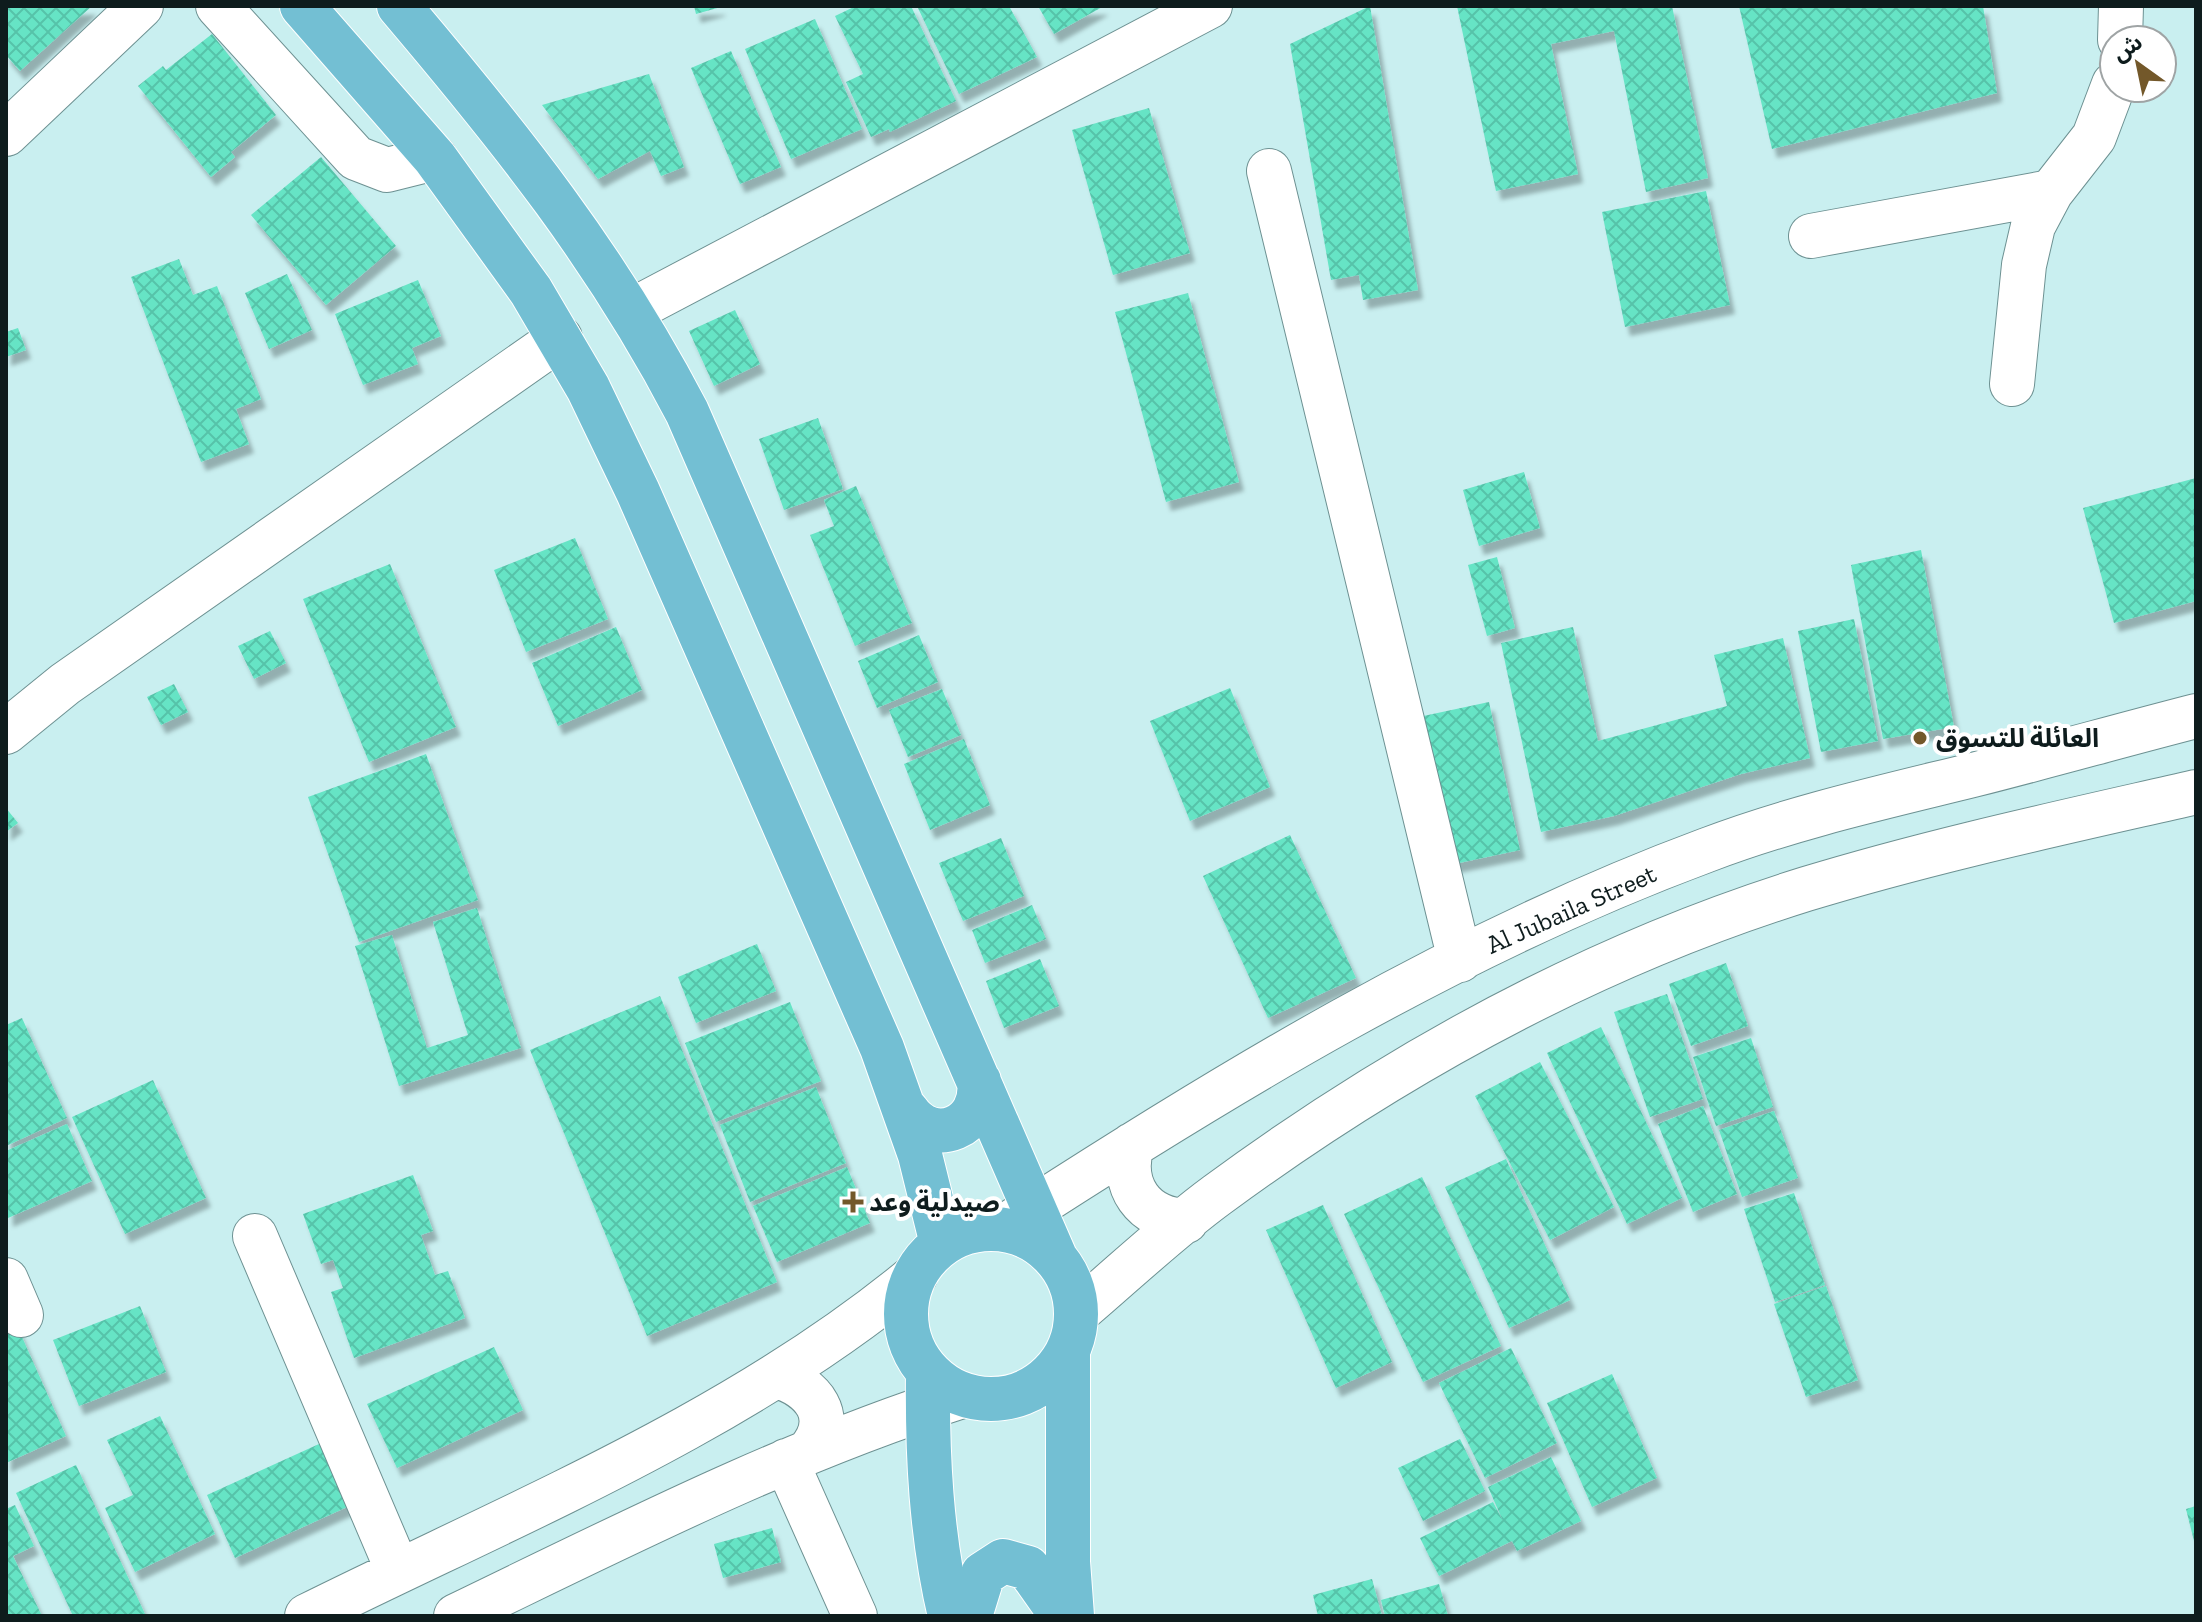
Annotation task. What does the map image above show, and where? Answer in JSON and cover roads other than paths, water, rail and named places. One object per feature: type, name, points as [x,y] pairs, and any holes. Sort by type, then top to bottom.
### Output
[{"type":"main road","points":[[302,6],[435,158],[499,245],[560,338],[632,479],[907,1111],[928,1260]]},
{"type":"main road","points":[[399,6],[518,147],[574,223],[631,311],[687,412],[979,1081],[1018,1219],[1067,1273],[1073,1333],[1068,1562],[1072,1616]]},
{"type":"main road","points":[[907,1111],[925,1128],[949,1130],[962,1126],[978,1106],[979,1081]]},
{"type":"main road","points":[[950,1616],[933,1521],[939,1392],[916,1356],[907,1326],[908,1295],[928,1260],[980,1229],[1018,1219]]},
{"type":"main road","points":[[939,1392],[1003,1399],[1023,1394],[1057,1370],[1073,1333]]},
{"type":"main road","points":[[970,1616],[983,1574],[1003,1561],[1028,1568],[1062,1616]]},
{"type":"street","points":[[6,134],[141,6]]},
{"type":"street","points":[[218,6],[356,158],[387,170],[435,158]]},
{"type":"street","points":[[631,311],[1210,6]]},
{"type":"street","points":[[2012,384],[2028,245],[2033,226],[2051,192],[2094,137],[2106,104]]},
{"type":"street","points":[[1269,171],[1460,960]]},
{"type":"street","points":[[1811,236],[2051,192]]},
{"type":"street","points":[[6,732],[65,684],[560,338]]},
{"type":"street","name":"Al Jubaila Street","points":[[1018,1219],[1132,1145],[1342,1022],[1460,960],[1624,882],[1795,820],[2196,716]]},
{"type":"street","points":[[1073,1333],[1186,1221],[1291,1142],[1453,1041],[1624,958],[1788,895],[1894,863],[2196,792]]},
{"type":"street","points":[[1132,1145],[1128,1176],[1141,1204],[1169,1220],[1186,1221]]},
{"type":"street","points":[[255,1236],[398,1571]]},
{"type":"street","points":[[307,1616],[708,1417],[837,1337],[928,1260]]},
{"type":"street","points":[[777,1376],[802,1385],[817,1401],[822,1427],[797,1456]]},
{"type":"street","points":[[456,1616],[939,1392]]},
{"type":"street","points":[[797,1456],[855,1616]]},
{"type":"place","name":"العائلة للتسوق","points":[[1920,738]]},
{"type":"place","name":"صيدلية وعد","points":[[853,1202]]}]
